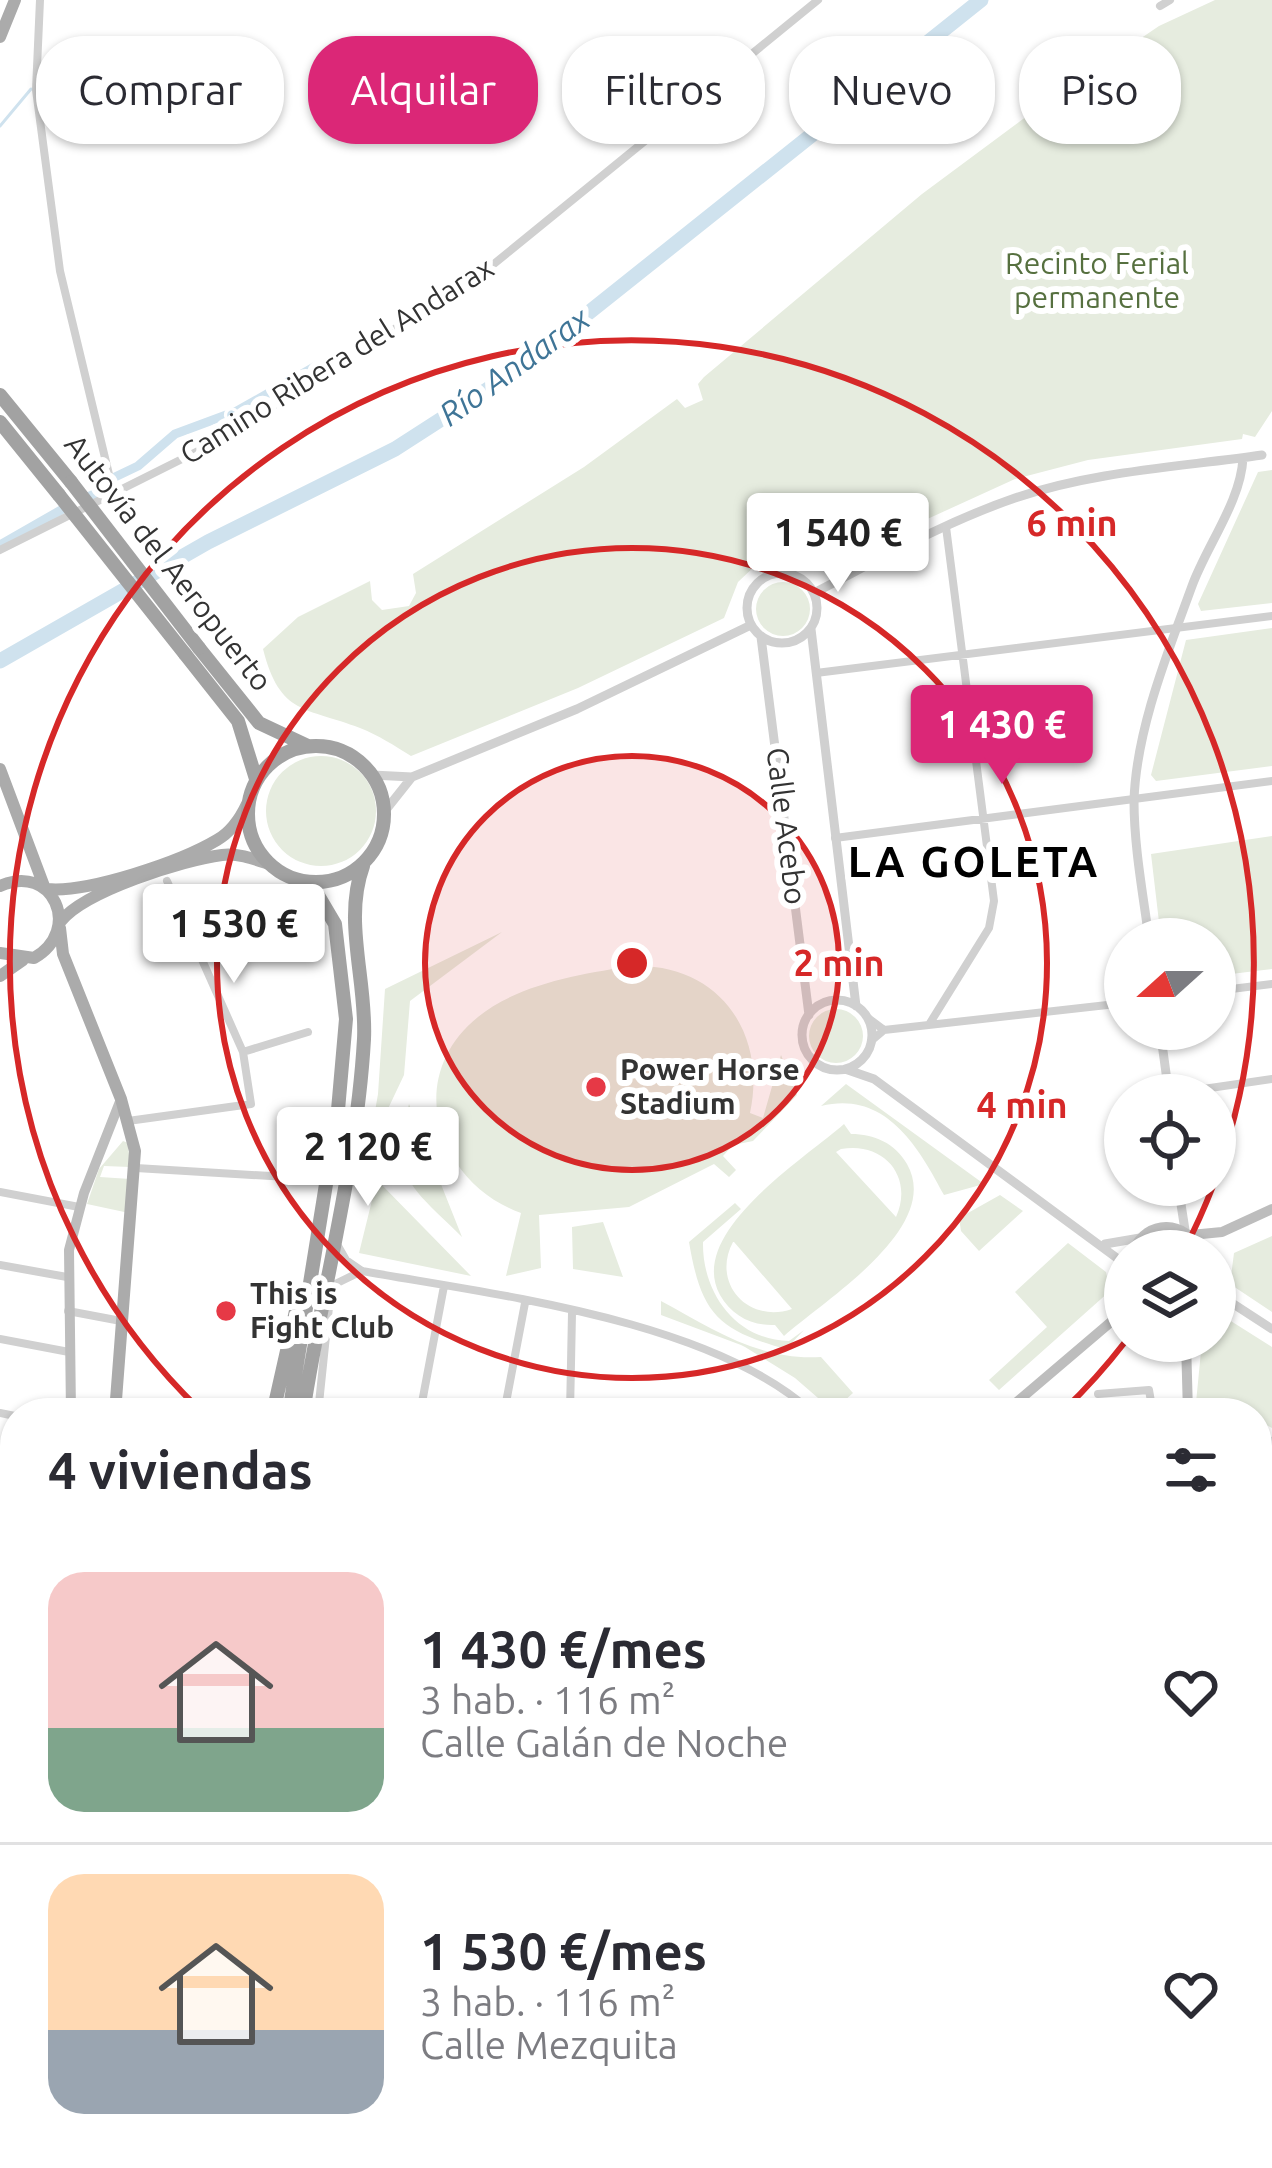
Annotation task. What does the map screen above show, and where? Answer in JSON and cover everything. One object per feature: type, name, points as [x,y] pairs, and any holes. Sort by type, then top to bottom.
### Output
[{"type":"highway","name":"Autovía del Aeropuerto","points":[[0,395],[71,482],[192,651],[238,721],[256,778]]},
{"type":"highway","name":"Autovía del Aeropuerto","points":[[0,422],[192,651],[259,723],[308,746]]},
{"type":"highway","points":[[291,1398],[345,1043],[343,966],[330,913],[295,879],[269,863],[251,836],[247,805],[256,778],[278,759],[308,746],[348,755],[372,775],[385,811],[380,836],[363,866],[353,910],[364,1036],[336,1241],[306,1398]]},
{"type":"highway","points":[[295,879],[334,880],[363,866]]},
{"type":"highway","points":[[276,1398],[321,1207]]},
{"type":"main road","points":[[0,37],[15,0]]},
{"type":"main road","points":[[2,774],[61,924],[71,973],[129,1126],[136,1168],[116,1398]]},
{"type":"main road","points":[[7,883],[75,891],[198,849],[227,834],[247,805]]},
{"type":"main road","points":[[7,883],[25,863],[28,843]]},
{"type":"main road","points":[[0,976],[53,944],[61,924],[82,901],[202,860],[236,855],[269,863]]},
{"type":"main road","points":[[0,953],[71,973]]},
{"type":"main road","points":[[71,1398],[67,1277],[80,1207],[121,1099]]},
{"type":"main road","points":[[103,1149],[129,1126]]},
{"type":"main road","points":[[1226,1230],[1272,1209]]},
{"type":"main road","points":[[1161,1230],[1171,1226],[1181,1230]]},
{"type":"main road","points":[[1021,1398],[1104,1327]]},
{"type":"main road","points":[[1187,1362],[1188,1398]]},
{"type":"street","points":[[40,0],[37,90],[60,271],[113,491]]},
{"type":"street","name":"Camino Ribera del Andarax","points":[[0,550],[220,440],[484,272],[818,0]]},
{"type":"street","points":[[1160,6],[1170,0]]},
{"type":"street","points":[[814,592],[946,526],[1061,485],[1267,455]]},
{"type":"street","points":[[1147,918],[1134,799],[1146,734],[1178,628],[1242,477],[1243,458]]},
{"type":"street","points":[[930,1023],[994,916],[946,526]]},
{"type":"street","points":[[788,573],[814,592],[817,614],[811,629],[791,643],[761,637],[751,625],[748,601],[767,576],[788,573]]},
{"type":"street","points":[[814,674],[1272,616]]},
{"type":"street","points":[[372,775],[412,777],[577,709],[751,625]]},
{"type":"street","name":"Calle Acebo","points":[[811,629],[856,1006]]},
{"type":"street","name":"Calle Acebo","points":[[761,637],[809,1015]]},
{"type":"street","points":[[385,811],[412,777]]},
{"type":"street","points":[[835,838],[1272,781]]},
{"type":"street","points":[[129,1126],[250,1104],[243,1052],[166,881]]},
{"type":"street","points":[[1236,988],[1272,984]]},
{"type":"street","points":[[884,1030],[856,1006],[833,1000],[809,1015],[801,1031],[807,1054],[818,1064],[874,1079],[1104,1246]]},
{"type":"street","points":[[871,1041],[884,1030],[1104,1005]]},
{"type":"street","points":[[845,1069],[866,1054],[871,1041],[868,1018]]},
{"type":"street","points":[[243,1052],[308,1032]]},
{"type":"street","points":[[866,1054],[874,1079]]},
{"type":"street","points":[[1236,1085],[1272,1079]]},
{"type":"street","points":[[136,1168],[304,1178]]},
{"type":"street","points":[[0,1192],[80,1207]]},
{"type":"street","points":[[1179,1206],[1187,1230]]},
{"type":"street","points":[[1171,1226],[1180,1214]]},
{"type":"street","points":[[336,1241],[362,1270],[704,1346],[792,1398]]},
{"type":"street","points":[[1100,1243],[1104,1242]]},
{"type":"street","points":[[0,1264],[67,1277]]},
{"type":"street","points":[[319,1398],[328,1287],[362,1270]]},
{"type":"street","points":[[423,1398],[444,1286]]},
{"type":"street","points":[[506,1398],[525,1303]]},
{"type":"street","points":[[1236,1306],[1272,1329]]},
{"type":"street","points":[[68,1311],[123,1321]]},
{"type":"street","points":[[570,1398],[572,1313]]},
{"type":"street","points":[[0,1339],[69,1352]]},
{"type":"street","points":[[1098,1394],[1149,1390],[1150,1398]]},
{"type":"green space","name":"Recinto Ferial permanente","points":[[1215,0],[1272,0],[1272,411],[1255,437],[1243,434],[1242,439],[1088,460],[1015,479],[820,568],[781,557],[756,565],[738,582],[724,618],[578,688],[411,756],[367,731],[298,706],[278,687],[263,649],[298,617],[370,581],[372,600],[382,610],[409,606],[416,593],[413,574],[584,467],[677,399],[685,408],[703,400],[698,384],[704,377],[922,194],[1019,122],[1019,144],[1181,144],[1181,36],[1144,36]]},
{"type":"green space","points":[[1272,470],[1272,603],[1201,611],[1198,604],[1258,472]]},
{"type":"green space","points":[[783,582],[802,590],[810,609],[802,628],[783,636],[764,628],[756,609],[764,590]]},
{"type":"green space","points":[[1272,628],[1272,766],[1156,781],[1151,775],[1186,640]]},
{"type":"green space","points":[[321,756],[342,760],[360,772],[372,790],[376,811],[372,832],[360,850],[342,862],[321,866],[300,862],[282,850],[270,832],[266,811],[270,790],[282,772],[300,760]]},
{"type":"green space","points":[[1272,836],[1272,969],[1236,973],[1236,918],[1159,918],[1151,854]]},
{"type":"green space","points":[[502,932],[410,1001],[404,1075],[368,1151],[378,1094],[385,989]]},
{"type":"green space","name":"Power Horse Stadium","points":[[634,966],[691,977],[731,1009],[751,1056],[750,1113],[763,1118],[781,1055],[797,1095],[753,1141],[733,1145],[723,1156],[736,1170],[729,1177],[714,1164],[629,1207],[539,1215],[541,1268],[506,1276],[521,1213],[492,1198],[451,1154],[440,1127],[436,1098],[441,1069],[455,1042],[478,1017],[512,996],[552,982]]},
{"type":"green space","points":[[836,1009],[855,1017],[863,1036],[855,1055],[836,1063],[817,1055],[809,1036],[817,1017]]},
{"type":"green space","points":[[846,1084],[984,1184],[944,1195],[911,1141],[881,1114],[844,1103],[821,1106]]},
{"type":"green space","points":[[409,1104],[462,1237],[409,1180],[402,1149]]},
{"type":"green space","points":[[844,1124],[851,1134],[890,1145],[907,1164],[914,1188],[909,1212],[875,1260],[784,1336],[775,1325],[758,1324],[730,1309],[720,1295],[714,1271],[719,1247],[754,1200]],"holes":[[[870,1151],[891,1165],[901,1188],[896,1217],[836,1152]],[[734,1242],[792,1309],[761,1311],[738,1296],[727,1272]]]},
{"type":"green space","points":[[123,1141],[128,1143],[130,1167],[104,1166],[100,1177],[130,1179],[129,1213],[87,1204],[99,1169]]},
{"type":"green space","points":[[377,1180],[471,1276],[359,1253]]},
{"type":"green space","points":[[1000,1195],[1023,1211],[979,1251],[961,1231],[959,1218]]},
{"type":"green space","points":[[735,1203],[741,1209],[703,1242],[709,1279],[726,1310],[753,1332],[789,1341],[804,1330],[786,1349],[728,1325],[716,1315],[699,1286],[689,1242]]},
{"type":"green space","points":[[603,1222],[623,1277],[573,1269],[572,1227]]},
{"type":"green space","points":[[1272,1236],[1272,1312],[1236,1288],[1236,1252]]},
{"type":"green space","points":[[1068,1243],[1104,1270],[1104,1296],[999,1390],[989,1380],[1047,1327],[1015,1292]]},
{"type":"green space","points":[[661,1301],[757,1348],[821,1357],[853,1393],[847,1398],[818,1398],[745,1347],[661,1315]]},
{"type":"green space","points":[[1236,1324],[1272,1347],[1272,1398],[1196,1398],[1200,1362],[1236,1362]]},
{"type":"waterway","name":"Río Andarax","points":[[0,661],[208,542],[395,449],[513,373],[981,0]]},
{"type":"waterway","points":[[0,126],[31,89]]},
{"type":"waterway","points":[[115,477],[138,466],[175,434],[237,411],[316,366]]},
{"type":"waterway","points":[[83,499],[97,493],[102,482]]},
{"type":"waterway","points":[[0,545],[68,506]]},
{"type":"place","name":"Power Horse Stadium","points":[[596,1087]]},
{"type":"place","name":"This is Fight Club","points":[[226,1311]]},
{"type":"district","name":"LA GOLETA","points":[[974,862]]}]
